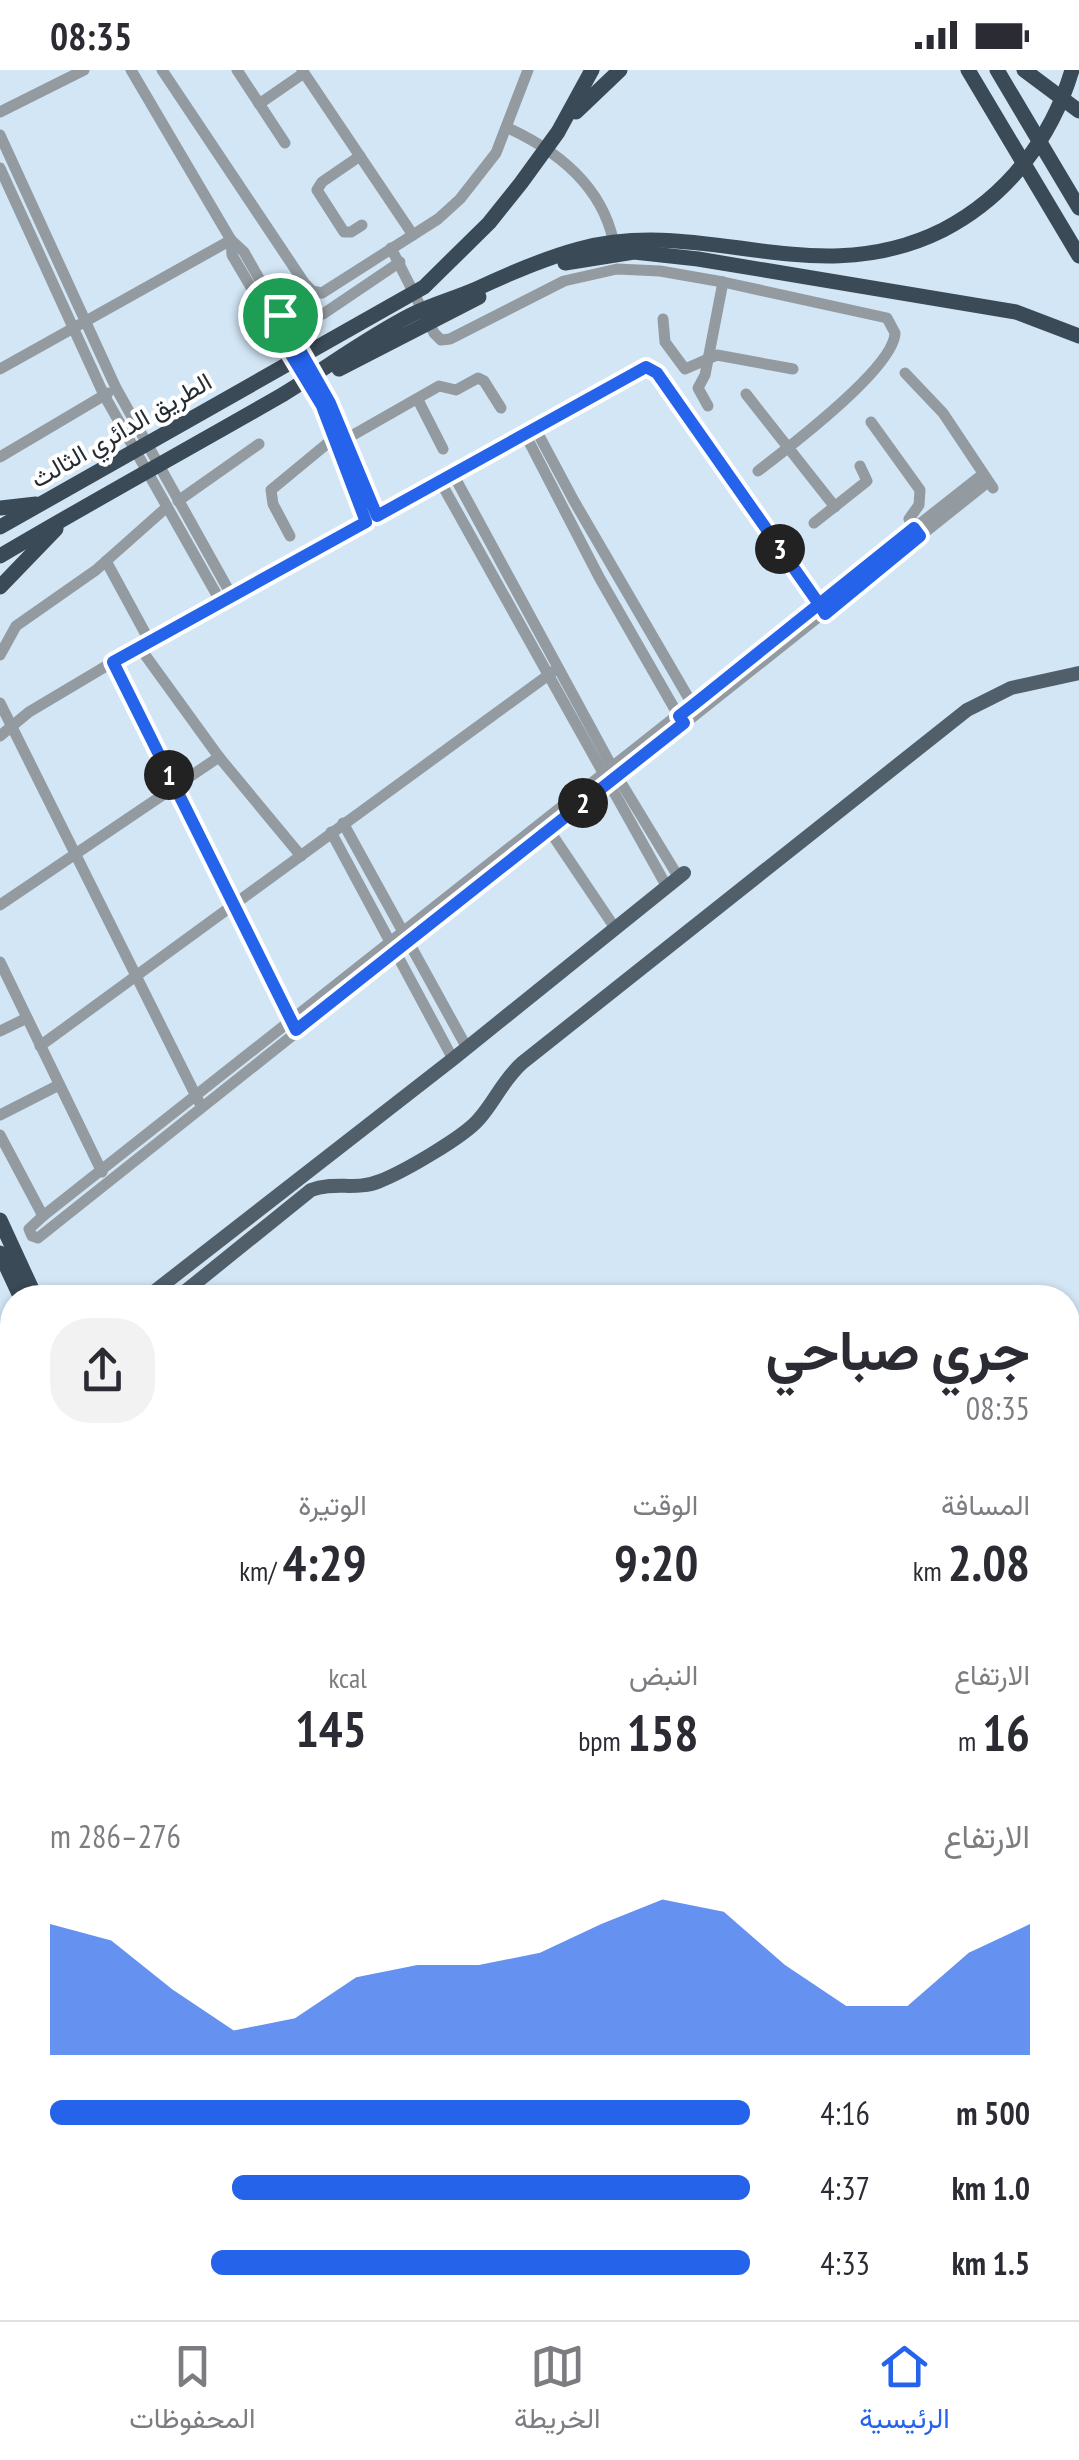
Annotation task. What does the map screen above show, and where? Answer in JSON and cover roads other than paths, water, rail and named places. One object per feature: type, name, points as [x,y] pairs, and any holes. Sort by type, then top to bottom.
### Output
[{"type":"highway","points":[[558,132],[592,70]]},
{"type":"highway","points":[[558,132],[620,70]]},
{"type":"highway","points":[[968,70],[1029,166],[1079,256]]},
{"type":"highway","points":[[997,70],[1079,208]]},
{"type":"highway","points":[[1024,70],[1079,111]]},
{"type":"highway","name":"الطريق الدائري الثالث","points":[[0,556],[285,393],[412,315],[537,262],[602,245],[662,241],[824,258],[914,243],[958,221],[1011,180],[1054,120],[1072,70]]},
{"type":"highway","name":"الطريق الدائري الثالث","points":[[0,527],[424,287],[489,223],[558,132]]},
{"type":"highway","points":[[285,393],[371,355],[524,274],[616,253],[655,253],[1016,312],[1079,336]]},
{"type":"highway","points":[[0,508],[45,503]]},
{"type":"highway","points":[[0,588],[69,515]]},
{"type":"highway","points":[[0,1220],[30,1285]]},
{"type":"highway","points":[[0,1254],[14,1285]]},
{"type":"main road","points":[[192,1285],[311,1190],[330,1184],[356,1186],[380,1181],[466,1131],[522,1063],[946,725],[1011,688],[1079,673]]},
{"type":"main road","points":[[162,1285],[677,879]]},
{"type":"main road","points":[[233,1228],[243,1243]]},
{"type":"street","points":[[0,112],[84,70]]},
{"type":"street","points":[[131,70],[230,240],[244,252],[275,317],[330,403],[372,519]]},
{"type":"street","points":[[162,70],[312,291],[327,292],[438,219],[480,177],[508,128],[528,70]]},
{"type":"street","points":[[236,70],[285,143]]},
{"type":"street","points":[[259,104],[303,71],[414,235]]},
{"type":"street","points":[[508,128],[554,152],[583,181],[608,222],[617,269]]},
{"type":"street","points":[[0,135],[12,193],[85,322],[172,504]]},
{"type":"street","points":[[360,156],[316,190],[344,232],[362,225]]},
{"type":"street","points":[[0,168],[104,395],[228,601]]},
{"type":"street","points":[[0,369],[230,240]]},
{"type":"street","points":[[391,248],[434,333],[446,341],[564,281],[617,269],[660,271],[879,314],[896,334],[892,351],[836,407],[758,471]]},
{"type":"street","points":[[275,317],[322,314],[400,262]]},
{"type":"street","points":[[708,406],[698,388],[706,375],[722,282]]},
{"type":"street","points":[[663,319],[665,342],[685,369],[717,355],[793,369]]},
{"type":"street","points":[[0,736],[113,662],[642,368],[654,370],[822,609]]},
{"type":"street","points":[[198,1101],[34,1238],[29,1228],[43,1216],[198,1101],[917,532],[988,481],[943,413],[905,373]]},
{"type":"street","points":[[290,536],[272,504],[275,484],[340,439],[442,385],[456,390],[480,378],[500,408]]},
{"type":"street","points":[[0,458],[116,388]]},
{"type":"street","points":[[746,394],[835,506]]},
{"type":"street","points":[[418,400],[444,449]]},
{"type":"street","points":[[872,422],[920,490],[921,500],[909,519],[917,532]]},
{"type":"street","points":[[530,431],[695,709]]},
{"type":"street","points":[[530,431],[599,577],[681,720]]},
{"type":"street","points":[[0,655],[16,626],[106,561],[172,504],[258,444]]},
{"type":"street","points":[[814,524],[866,481],[868,477],[860,466]]},
{"type":"street","points":[[453,474],[553,672]]},
{"type":"street","points":[[440,481],[610,776],[677,879]]},
{"type":"street","points":[[106,561],[145,645],[220,757],[301,856]]},
{"type":"street","points":[[113,662],[294,1025]]},
{"type":"street","points":[[40,1046],[553,672]]},
{"type":"street","points":[[0,703],[198,1101]]},
{"type":"street","points":[[0,905],[220,757]]},
{"type":"street","points":[[343,824],[467,1048]]},
{"type":"street","points":[[546,826],[615,928]]},
{"type":"street","points":[[331,832],[453,1059]]},
{"type":"street","points":[[0,962],[102,1172]]},
{"type":"street","points":[[0,1032],[26,1018]]},
{"type":"street","points":[[0,1115],[59,1085]]},
{"type":"street","points":[[0,1135],[43,1216]]}]
